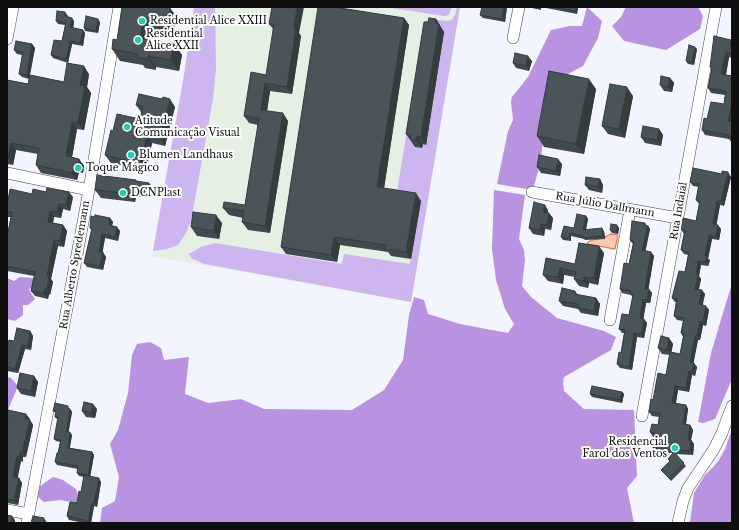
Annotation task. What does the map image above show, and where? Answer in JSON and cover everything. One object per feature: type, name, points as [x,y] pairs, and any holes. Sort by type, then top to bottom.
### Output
[{"type":"street","points":[[7,39],[13,7]]},
{"type":"street","name":"Rua Alberto Spredemann","points":[[28,519],[89,190],[120,7]]},
{"type":"street","points":[[513,38],[519,7]]},
{"type":"street","name":"Rua Indaial","points":[[642,416],[716,7]]},
{"type":"street","points":[[7,173],[89,190]]},
{"type":"street","name":"Rua Júlio Dallmann","points":[[532,192],[678,218]]},
{"type":"street","points":[[610,320],[630,210]]},
{"type":"street","points":[[678,523],[683,501],[688,488],[714,449],[722,433],[732,406]]},
{"type":"street","points":[[7,510],[28,519]]},
{"type":"shaded area","points":[[194,7],[460,7],[411,302],[152,256],[184,75]]},
{"type":"shaded area","points":[[194,7],[215,7],[216,70],[213,99],[191,221],[186,233],[178,245],[167,249],[153,251],[184,75]]},
{"type":"shaded area","points":[[385,7],[452,7],[449,15],[444,16]]},
{"type":"shaded area","points":[[457,7],[460,7],[411,302],[205,264],[192,259],[189,254],[201,247],[215,243],[342,264],[344,254],[410,264],[421,201],[396,197],[424,29],[416,147],[422,148],[426,21],[430,19],[447,21],[452,20]]},
{"type":"shaded area","points":[[587,7],[602,21],[598,38],[583,66],[568,74],[555,78],[547,93],[541,160],[533,190],[497,184],[508,131],[513,120],[511,102],[512,97],[528,77],[551,30],[570,26],[582,26]]},
{"type":"shaded area","points":[[626,7],[698,7],[703,16],[700,29],[666,50],[624,41],[612,26],[621,17]]},
{"type":"shaded area","points":[[494,190],[525,195],[519,239],[524,250],[525,261],[522,286],[531,297],[557,318],[604,331],[616,337],[611,350],[564,377],[563,383],[564,391],[584,409],[634,410],[637,476],[627,488],[634,523],[100,523],[102,508],[115,501],[119,477],[110,444],[118,430],[128,393],[132,355],[137,344],[150,342],[161,348],[164,360],[189,357],[185,394],[208,403],[241,399],[264,409],[352,410],[384,390],[403,360],[409,315],[414,297],[424,300],[428,314],[460,324],[508,333],[514,324],[505,309],[496,280],[492,249]]},
{"type":"shaded area","points":[[611,234],[618,235],[615,249],[587,244],[592,240],[605,238]]},
{"type":"shaded area","points":[[20,277],[33,278],[34,284],[29,290],[35,299],[28,305],[23,305],[23,315],[15,321],[7,319],[7,278],[14,281]]},
{"type":"shaded area","points":[[732,283],[732,379],[715,419],[703,423],[698,422],[711,353]]},
{"type":"shaded area","points":[[10,377],[18,386],[7,412],[7,378]]},
{"type":"shaded area","points":[[732,429],[732,523],[690,523],[694,493],[705,475],[719,460],[725,449]]},
{"type":"shaded area","points":[[53,477],[63,480],[76,489],[78,495],[77,503],[60,500],[44,502],[38,497],[40,486]]},
{"type":"building","points":[[122,7],[170,8],[169,14],[167,13],[165,24],[143,21],[140,38],[174,44],[171,60],[148,56],[148,59],[137,57],[138,54],[112,49],[113,39],[117,40]]},
{"type":"building","points":[[272,7],[297,7],[294,28],[296,29],[287,87],[265,83],[261,110],[283,113],[265,226],[242,222],[244,211],[223,208],[224,202],[245,205],[259,118],[244,116],[251,72],[266,75],[274,24],[269,24]]},
{"type":"building","points":[[318,7],[334,7],[404,18],[377,187],[416,193],[406,252],[385,249],[386,245],[334,237],[331,255],[281,247]]},
{"type":"building","points":[[482,7],[504,7],[502,19],[480,15]]},
{"type":"building","points":[[554,7],[576,7],[575,11]]},
{"type":"building","points":[[57,11],[65,12],[65,16],[72,18],[70,27],[83,30],[80,43],[70,41],[66,59],[51,55],[54,40],[62,41],[66,23],[56,21]]},
{"type":"building","points":[[86,16],[98,19],[96,31],[84,28]]},
{"type":"building","points":[[429,18],[436,19],[435,23],[439,24],[421,137],[417,136],[416,140],[410,139],[411,135],[406,134],[424,22],[428,22]]},
{"type":"building","points":[[714,36],[731,40],[730,46],[732,46],[732,53],[726,52],[721,74],[732,76],[732,103],[728,121],[732,122],[732,139],[728,138],[729,135],[702,130],[704,118],[707,119],[711,102],[724,104],[726,91],[708,88],[712,67],[710,67]]},
{"type":"building","points":[[16,41],[32,44],[27,75],[19,74],[23,52],[14,50]]},
{"type":"building","points":[[689,45],[695,47],[692,62],[686,61]]},
{"type":"building","points":[[515,53],[528,56],[526,66],[513,63]]},
{"type":"building","points":[[67,63],[84,66],[80,85],[85,86],[78,123],[72,122],[66,156],[79,159],[78,166],[74,165],[72,173],[36,165],[39,148],[11,143],[7,157],[7,80],[28,84],[30,75],[64,82]]},
{"type":"building","points":[[549,71],[589,79],[576,144],[537,136]]},
{"type":"building","points":[[661,76],[670,78],[668,87],[660,85]]},
{"type":"building","points":[[610,84],[627,87],[619,129],[602,126]]},
{"type":"building","points":[[139,94],[162,99],[163,97],[170,99],[160,138],[147,135],[140,164],[105,155],[111,130],[113,131],[117,114],[140,119],[143,106],[136,105]]},
{"type":"building","points":[[643,126],[659,129],[657,140],[641,137]]},
{"type":"building","points":[[539,155],[558,159],[556,171],[537,167]]},
{"type":"building","points":[[693,168],[722,174],[722,171],[728,172],[721,201],[717,201],[713,224],[718,225],[716,236],[709,235],[705,262],[698,261],[696,274],[698,275],[695,289],[702,290],[699,304],[706,306],[703,322],[700,321],[697,336],[695,336],[690,362],[694,363],[692,372],[689,371],[686,388],[675,386],[672,403],[686,405],[683,424],[690,425],[688,440],[691,440],[690,451],[653,448],[655,433],[650,432],[652,424],[658,425],[660,413],[649,412],[658,373],[666,375],[670,352],[680,354],[684,334],[681,333],[684,318],[674,316],[677,299],[672,298],[679,271],[685,272],[689,252],[681,250],[685,230],[681,229],[683,218],[696,221],[700,201],[696,200],[699,184],[690,182]]},
{"type":"building","points":[[97,175],[149,183],[148,188],[130,188],[130,194],[95,190]]},
{"type":"building","points":[[586,177],[600,179],[598,187],[585,185]]},
{"type":"building","points":[[47,188],[69,192],[66,205],[59,204],[57,212],[50,211],[48,222],[63,225],[60,241],[54,240],[47,276],[49,276],[47,289],[45,289],[44,293],[31,291],[35,272],[7,266],[7,232],[12,212],[7,212],[7,200],[10,189],[32,194],[33,189],[46,192]]},
{"type":"building","points":[[534,202],[545,205],[543,212],[549,213],[547,225],[541,224],[540,230],[529,228]]},
{"type":"building","points":[[193,212],[216,215],[214,231],[191,227]]},
{"type":"building","points":[[577,214],[586,216],[583,230],[602,228],[603,236],[583,238],[583,236],[570,233],[569,238],[561,237],[564,226],[574,228]]},
{"type":"building","points":[[95,215],[110,218],[109,225],[117,227],[115,237],[102,234],[99,252],[103,252],[100,266],[84,263],[92,228],[90,228],[91,216],[95,217]]},
{"type":"building","points":[[632,221],[645,223],[644,225],[648,226],[642,250],[651,252],[645,289],[649,289],[647,300],[643,299],[640,318],[644,319],[641,334],[634,333],[629,367],[617,364],[619,352],[621,353],[625,330],[619,329],[622,314],[629,315],[633,295],[630,294],[631,291],[620,289],[624,263],[629,264],[634,241],[630,240]]},
{"type":"building","points":[[611,224],[617,225],[616,232],[610,230]]},
{"type":"building","points":[[579,243],[599,246],[594,278],[584,277],[584,281],[574,279],[576,272],[560,268],[558,277],[543,275],[546,258],[575,264]]},
{"type":"building","points":[[562,288],[575,291],[575,294],[596,298],[594,311],[577,307],[578,304],[559,301]]},
{"type":"building","points":[[17,328],[30,331],[28,346],[22,345],[15,369],[7,367],[7,348],[9,340],[14,341]]},
{"type":"building","points":[[661,336],[669,338],[667,350],[658,348]]},
{"type":"building","points":[[20,373],[34,376],[31,391],[17,388]]},
{"type":"building","points":[[592,386],[622,392],[620,400],[590,394]]},
{"type":"building","points":[[84,402],[93,404],[91,413],[82,411]]},
{"type":"building","points":[[55,403],[68,406],[70,409],[66,432],[70,432],[68,448],[92,452],[88,475],[77,473],[78,466],[55,462],[61,440],[54,439],[58,417],[55,417],[56,411],[53,411]]},
{"type":"building","points":[[8,410],[26,414],[25,419],[30,420],[22,452],[20,452],[19,457],[17,456],[13,477],[19,478],[14,500],[7,499]]},
{"type":"building","points":[[674,452],[684,463],[669,478],[661,470],[670,461],[668,459]]},
{"type":"building","points":[[84,475],[99,478],[94,503],[92,503],[88,521],[67,516],[70,502],[77,503],[79,491],[81,492]]},
{"type":"building","points":[[7,515],[12,516],[11,523],[7,523]]},
{"type":"building","points":[[33,516],[44,518],[43,523],[31,523]]},
{"type":"place","name":"Residential Alice XXIII","points":[[142,21]]},
{"type":"place","name":"Residential Alice XXII","points":[[138,40]]},
{"type":"place","name":"Atitude Comunicação Visual","points":[[127,127]]},
{"type":"place","name":"Blumen Landhaus","points":[[131,155]]},
{"type":"place","name":"Toque Mágico","points":[[78,168]]},
{"type":"place","name":"DCNPlast","points":[[123,193]]},
{"type":"place","name":"Residencial Farol dos Ventos","points":[[675,448]]}]
